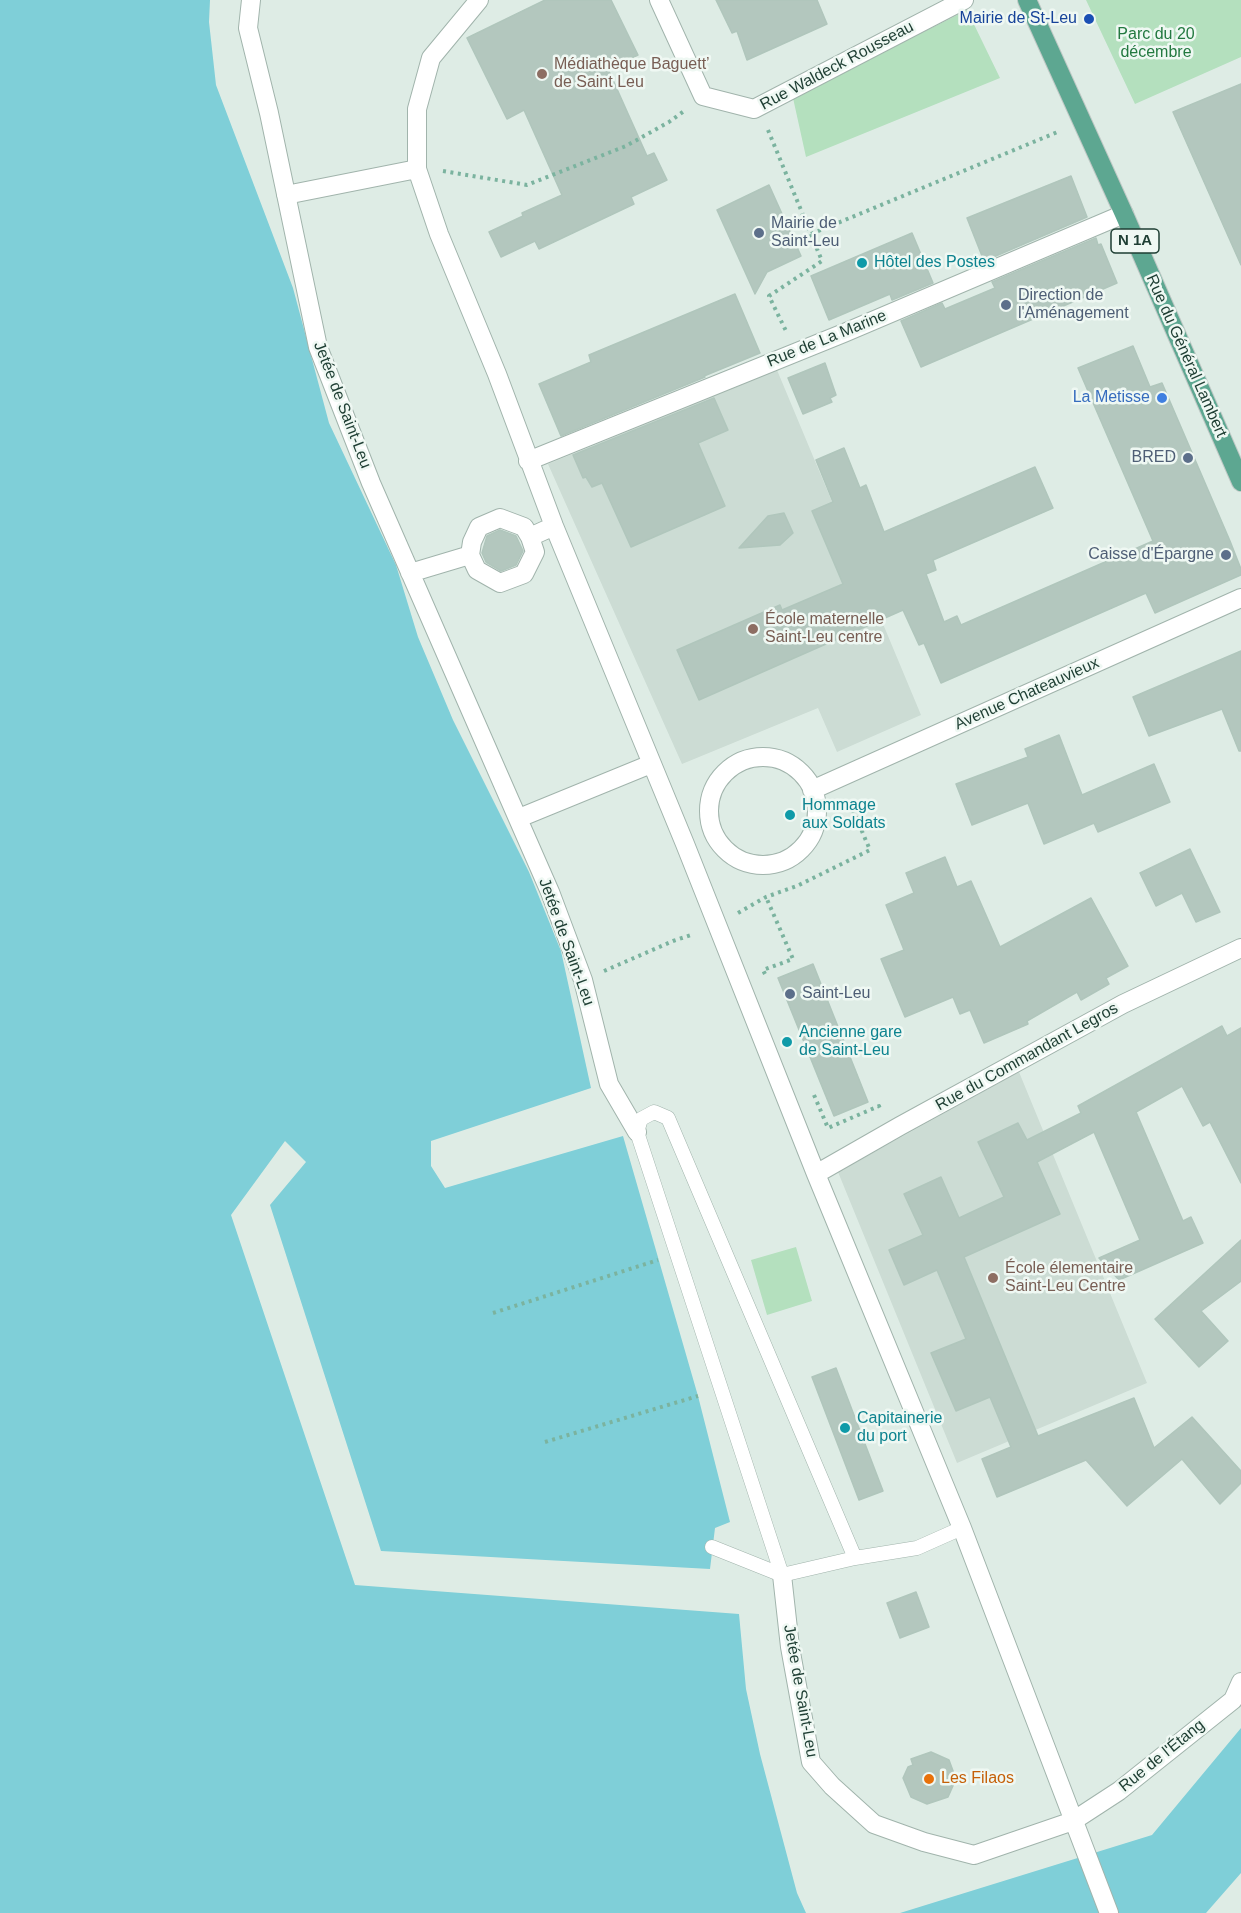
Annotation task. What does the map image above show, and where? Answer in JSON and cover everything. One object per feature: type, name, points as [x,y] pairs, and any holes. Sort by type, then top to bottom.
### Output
[{"type":"main road","name":"Rue du Général Lambert","points":[[1027,0],[1240,475]]},
{"type":"street","name":"Jetée de Saint-Leu","points":[[251,0],[248,28],[269,112],[318,347],[371,483],[550,892],[583,980],[609,1084],[637,1132]]},
{"type":"street","points":[[479,0],[431,58],[417,109],[417,169],[439,234],[554,526],[962,1528],[1109,1913]]},
{"type":"street","points":[[659,0],[703,96]]},
{"type":"street","name":"Rue Waldeck Rousseau","points":[[703,96],[754,109],[964,0]]},
{"type":"street","points":[[286,195],[417,169]]},
{"type":"street","name":"Rue de La Marine","points":[[528,461],[796,352],[1124,214]]},
{"type":"street","points":[[500,518],[525,527],[535,552],[524,574],[500,583],[477,570],[470,555],[478,527],[500,518]]},
{"type":"street","points":[[530,537],[554,526]]},
{"type":"street","points":[[410,573],[470,555]]},
{"type":"street","name":"Avenue Chateauvieux","points":[[812,790],[1241,598]]},
{"type":"street","points":[[769,757],[786,762],[800,772],[811,785],[816,802],[816,820],[811,836],[800,850],[785,860],[768,865],[751,864],[734,857],[720,845],[713,832],[708,811],[712,793],[721,777],[734,765],[751,758],[769,757]]},
{"type":"street","points":[[519,818],[651,764]]},
{"type":"street","points":[[685,844],[713,832]]},
{"type":"street","name":"Rue du Commandant Legros","points":[[816,1174],[1123,1004],[1241,948]]},
{"type":"street","name":"Jetée de Saint-Leu","points":[[782,1575],[790,1647],[811,1762],[832,1786],[874,1824],[924,1842],[974,1855],[1073,1821]]},
{"type":"street","name":"Rue de l'Étang","points":[[1073,1821],[1119,1791],[1233,1700],[1241,1682]]},
{"type":"lane","points":[[782,1575],[637,1132],[641,1119],[654,1112],[668,1118],[855,1558]]},
{"type":"lane","points":[[712,1547],[782,1575],[855,1558],[917,1548],[962,1528]]},
{"type":"path","points":[[417,169],[442,170],[527,185],[626,146],[669,122],[703,96]]},
{"type":"path","points":[[759,107],[822,261],[769,296],[796,352]]},
{"type":"path","points":[[811,234],[1082,123]]},
{"type":"path","points":[[583,980],[673,941],[718,927],[766,897],[797,886],[870,850],[840,778]]},
{"type":"path","points":[[766,897],[792,959],[764,970],[768,981]]},
{"type":"path","points":[[811,1086],[828,1128],[879,1106],[891,1132]]},
{"type":"path","points":[[493,1313],[658,1260]]},
{"type":"path","points":[[545,1442],[698,1396]]},
{"type":"shaded area","name":"École maternelle Saint-Leu centre","points":[[777,370],[921,715],[837,752],[818,708],[682,764],[548,464]]},
{"type":"shaded area","name":"École élementaire Saint-Leu Centre","points":[[1019,1072],[1147,1383],[957,1463],[838,1172]]},
{"type":"green space","name":"Parc du 20 décembre","points":[[1086,0],[1241,0],[1241,57],[1135,104]]},
{"type":"green space","points":[[967,10],[1000,78],[806,157],[793,98]]},
{"type":"green space","points":[[796,1247],[812,1301],[767,1315],[751,1260]]},
{"type":"water","points":[[0,0],[210,0],[209,22],[216,85],[293,288],[329,423],[396,565],[418,637],[453,720],[529,872],[561,951],[591,1088],[431,1141],[431,1166],[445,1188],[623,1136],[698,1396],[730,1522],[715,1528],[710,1569],[381,1551],[270,1205],[306,1162],[285,1141],[231,1215],[355,1585],[739,1614],[746,1689],[760,1754],[797,1893],[806,1913],[0,1913]]},
{"type":"water","points":[[1241,1728],[1241,1873],[1206,1913],[900,1913],[1152,1835]]},
{"type":"building","points":[[545,0],[611,0],[638,55],[608,69],[647,156],[654,153],[667,180],[631,197],[634,204],[539,249],[535,241],[501,257],[489,232],[523,216],[522,213],[562,195],[524,110],[507,119],[467,38]]},
{"type":"building","points":[[716,0],[817,0],[827,24],[747,60],[737,31],[732,33]]},
{"type":"building","points":[[1241,84],[1241,265],[1173,112]]},
{"type":"building","points":[[1071,176],[1087,217],[984,261],[967,218]]},
{"type":"building","name":"Mairie de Saint-Leu","points":[[769,185],[801,256],[767,272],[755,294],[717,210]]},
{"type":"building","points":[[912,233],[933,283],[892,300],[890,294],[829,320],[811,276]]},
{"type":"building","points":[[1096,238],[1098,245],[1101,244],[1117,283],[921,367],[901,321],[942,303],[945,309],[995,288],[992,282]]},
{"type":"building","points":[[735,294],[760,353],[561,436],[539,384],[591,362],[589,355]]},
{"type":"building","points":[[1133,346],[1150,387],[1162,383],[1230,541],[1241,569],[1241,575],[1155,613],[1146,593],[941,683],[924,643],[919,645],[903,610],[699,700],[677,650],[780,605],[782,610],[843,584],[812,511],[833,502],[816,460],[844,448],[860,488],[866,485],[884,532],[1035,467],[1053,508],[933,560],[936,570],[926,574],[944,622],[957,616],[961,625],[1153,541],[1078,368]]},
{"type":"building","points":[[825,363],[836,395],[830,398],[832,402],[803,414],[788,378]]},
{"type":"building","points":[[714,398],[728,430],[698,443],[725,506],[631,547],[602,483],[592,487],[586,477],[583,478],[573,455]]},
{"type":"building","points":[[784,513],[793,533],[780,545],[739,548],[768,516]]},
{"type":"building","points":[[500,530],[516,536],[523,551],[516,565],[501,571],[486,562],[482,553],[487,536]]},
{"type":"building","points":[[1241,651],[1241,751],[1239,751],[1222,709],[1149,736],[1133,697]]},
{"type":"building","points":[[1059,735],[1082,795],[1154,764],[1170,802],[1098,832],[1094,823],[1044,844],[1028,803],[972,825],[956,784],[1028,757],[1025,749]]},
{"type":"building","points":[[1190,849],[1220,912],[1196,922],[1182,893],[1156,906],[1140,873]]},
{"type":"building","points":[[945,857],[957,887],[971,881],[1000,947],[1091,898],[1128,966],[1106,978],[1109,984],[1081,1000],[1077,992],[1027,1021],[1028,1024],[984,1043],[970,1010],[960,1014],[953,997],[905,1017],[881,959],[904,950],[886,905],[914,893],[906,873]]},
{"type":"building","points":[[813,964],[868,1102],[834,1116],[778,978]]},
{"type":"building","points":[[1222,1026],[1227,1036],[1241,1028],[1241,1183],[1210,1122],[1203,1126],[1182,1086],[1136,1112],[1183,1221],[1191,1217],[1203,1243],[1119,1280],[1099,1258],[1140,1240],[1094,1132],[1037,1162],[1060,1214],[964,1257],[1038,1436],[1134,1398],[1154,1448],[1192,1417],[1241,1471],[1241,1483],[1220,1504],[1182,1459],[1127,1506],[1086,1460],[997,1497],[982,1459],[1011,1447],[990,1397],[956,1411],[931,1353],[966,1339],[937,1270],[904,1285],[889,1250],[923,1235],[904,1194],[941,1177],[959,1218],[1004,1197],[978,1142],[1018,1123],[1027,1140],[1081,1113],[1078,1106]]},
{"type":"building","points":[[1241,1240],[1241,1281],[1201,1311],[1228,1341],[1199,1367],[1155,1319]]},
{"type":"building","name":"Capitainerie du port","points":[[836,1368],[883,1491],[859,1500],[812,1377]]},
{"type":"building","points":[[916,1592],[929,1627],[900,1638],[887,1603]]},
{"type":"building","points":[[931,1752],[949,1760],[956,1779],[948,1797],[927,1804],[911,1797],[903,1778],[908,1767],[913,1765],[911,1759]]},
{"type":"place","name":"Mairie de St-Leu","points":[[1089,19]]},
{"type":"place","name":"Médiathèque Baguett’ de Saint Leu","points":[[542,74]]},
{"type":"place","name":"Mairie de Saint-Leu","points":[[759,233]]},
{"type":"place","name":"Hôtel des Postes","points":[[862,263]]},
{"type":"place","name":"Direction de l'Aménagement","points":[[1006,305]]},
{"type":"place","name":"La Metisse","points":[[1162,398]]},
{"type":"place","name":"BRED","points":[[1188,458]]},
{"type":"place","name":"Caisse d'Épargne","points":[[1226,555]]},
{"type":"place","name":"École maternelle Saint-Leu centre","points":[[753,629]]},
{"type":"place","name":"Hommage aux Soldats","points":[[790,815]]},
{"type":"place","name":"Saint-Leu","points":[[790,994]]},
{"type":"place","name":"Ancienne gare de Saint-Leu","points":[[787,1042]]},
{"type":"place","name":"École élementaire Saint-Leu Centre","points":[[993,1278]]},
{"type":"place","name":"Capitainerie du port","points":[[845,1428]]},
{"type":"place","name":"Les Filaos","points":[[929,1779]]}]
